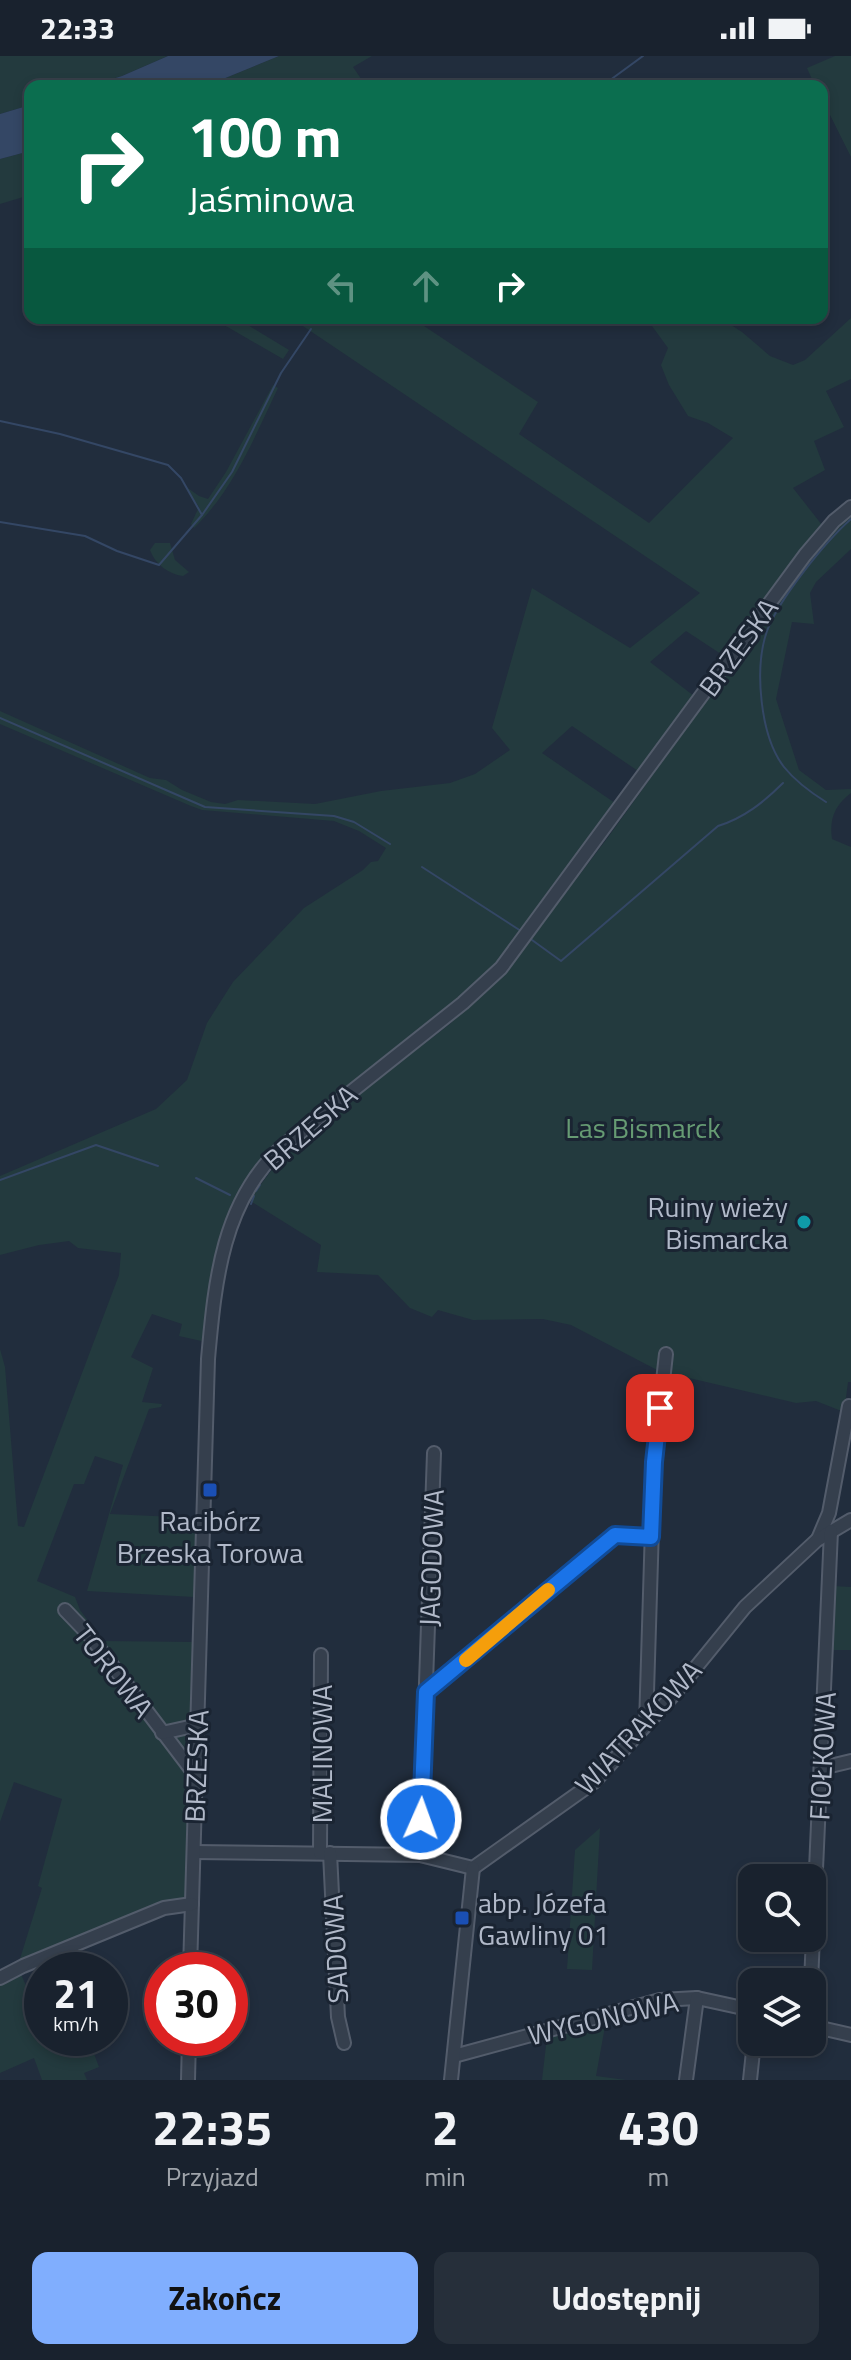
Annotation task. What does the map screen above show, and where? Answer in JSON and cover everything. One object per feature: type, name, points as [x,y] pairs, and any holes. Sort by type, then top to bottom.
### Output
[{"type":"street","name":"BRZESKA","points":[[191,1952],[208,1359],[222,1256],[231,1223],[246,1189],[260,1169],[283,1146],[463,1003],[501,968],[805,555],[834,521],[851,507]]},
{"type":"street","points":[[646,1725],[654,1462],[666,1354]]},
{"type":"street","name":"WIATRAKOWA","points":[[817,1540],[829,1513],[849,1406]]},
{"type":"street","name":"JAGODOWA","points":[[420,1855],[434,1453]]},
{"type":"street","points":[[829,1513],[841,1525]]},
{"type":"street","name":"WIATRAKOWA","points":[[473,1868],[594,1782],[745,1607],[817,1540],[841,1525]]},
{"type":"street","name":"FIOŁKOWA","points":[[812,1968],[822,1768],[841,1525]]},
{"type":"street","points":[[426,1692],[615,1535],[651,1537]]},
{"type":"street","name":"TOROWA","points":[[65,1610],[90,1636],[196,1776]]},
{"type":"street","name":"MALINOWA","points":[[321,1655],[325,1853]]},
{"type":"street","name":"TOROWA","points":[[162,1733],[198,1725]]},
{"type":"street","points":[[822,1768],[851,1761]]},
{"type":"street","points":[[194,1852],[420,1855],[473,1868],[451,2080]]},
{"type":"street","name":"SADOWA","points":[[325,1853],[340,2038],[344,2043]]},
{"type":"street","points":[[0,1978],[164,1908],[192,1904]]},
{"type":"street","points":[[686,2080],[697,1998]]},
{"type":"street","name":"WYGONOWA","points":[[454,2056],[660,2000],[697,1998],[738,2007]]},
{"type":"street","points":[[826,2029],[851,2035]]},
{"type":"street","points":[[188,2080],[189,2056]]},
{"type":"street","points":[[750,2080],[753,2056]]},
{"type":"green space","points":[[0,56],[168,56],[109,80],[24,80],[24,107],[0,114]]},
{"type":"green space","points":[[279,56],[372,56],[353,67],[362,80],[221,80]]},
{"type":"green space","points":[[835,56],[851,56],[851,157],[828,111],[828,80],[812,80],[807,68]]},
{"type":"green space","points":[[24,153],[24,197],[0,204],[0,159]]},
{"type":"green space","points":[[851,318],[851,379],[826,391],[844,427],[814,441],[825,470],[793,488],[822,525],[724,656],[686,631],[650,662],[694,696],[638,771],[572,726],[542,753],[615,803],[519,937],[469,992],[348,1089],[295,1127],[245,1180],[224,1230],[206,1342],[179,1336],[182,1324],[152,1314],[131,1357],[153,1368],[142,1402],[162,1404],[161,1407],[149,1409],[110,1514],[197,1518],[194,1597],[87,1591],[123,1465],[95,1456],[84,1484],[74,1484],[37,1581],[75,1597],[80,1610],[103,1641],[192,1642],[189,1899],[46,1952],[24,1952],[24,1960],[19,1962],[42,1888],[38,1886],[62,1799],[14,1782],[0,1822],[0,1349],[5,1367],[18,1526],[24,1527],[119,1275],[121,1253],[78,1248],[69,1241],[0,1255],[0,1176],[156,1109],[187,1080],[207,1023],[233,982],[304,908],[371,862],[378,861],[386,848],[359,831],[334,821],[202,810],[0,724],[0,711],[211,802],[225,804],[238,800],[315,804],[381,791],[450,783],[475,774],[510,750],[492,728],[532,588],[630,648],[700,593],[300,324],[421,324],[538,402],[519,434],[649,523],[733,438],[708,423],[688,416],[661,365],[668,348],[654,324],[729,324],[770,356],[793,365],[805,360]]},
{"type":"green space","points":[[222,324],[246,324],[289,350],[283,359]]},
{"type":"green space","points":[[273,385],[278,388],[242,462],[221,497],[194,528],[191,524],[199,507],[185,486],[208,499]]},
{"type":"green space","name":"Las Bismarck","points":[[851,514],[851,549],[816,582],[810,593],[814,624],[792,622],[776,699],[799,770],[826,790],[851,789],[834,813],[831,832],[832,839],[851,847],[851,1382],[848,1382],[844,1412],[816,1401],[796,1403],[659,1371],[571,1325],[543,1319],[473,1320],[438,1310],[432,1317],[410,1308],[378,1275],[317,1272],[321,1245],[249,1200],[304,1136],[450,1024],[510,966],[609,836],[795,577],[838,524]]},
{"type":"green space","points":[[155,543],[170,543],[175,560],[189,572],[183,576],[163,568],[150,550]]},
{"type":"green space","points":[[833,1586],[851,1587],[851,1650],[831,1650]]},
{"type":"green space","points":[[600,1828],[592,1970],[567,1969],[575,1850]]},
{"type":"green space","points":[[20,1972],[24,1981],[24,2056],[95,2056],[99,2067],[84,2073],[87,2080],[42,2080],[34,2058],[0,2073],[0,1982]]},
{"type":"green space","points":[[606,2021],[596,2076],[626,2080],[542,2080],[547,2037]]},
{"type":"water","points":[[168,56],[279,56],[221,80],[109,80]]},
{"type":"water","points":[[24,107],[24,153],[0,159],[0,114]]},
{"type":"waterway","points":[[610,80],[643,56]]},
{"type":"waterway","points":[[0,421],[60,434],[168,465],[181,478],[202,515],[232,472],[281,373],[311,329]]},
{"type":"waterway","points":[[0,522],[85,536],[159,565],[202,515]]},
{"type":"waterway","points":[[826,802],[793,777],[776,754],[765,720],[761,664],[767,631],[782,603],[816,556],[851,519]]},
{"type":"waterway","points":[[0,718],[205,807],[334,816],[354,822],[390,844]]},
{"type":"waterway","points":[[532,940],[561,961],[718,826],[753,809],[783,783]]},
{"type":"waterway","points":[[422,867],[521,931]]},
{"type":"waterway","points":[[0,1180],[96,1145],[158,1166]]},
{"type":"waterway","points":[[262,1180],[269,1171]]},
{"type":"waterway","points":[[196,1178],[230,1195]]},
{"type":"waterway","points":[[256,1191],[260,1185]]},
{"type":"waterway","points":[[251,1204],[254,1196]]},
{"type":"slow traffic","points":[[466,1660],[548,1590]]},
{"type":"place","name":"Ruiny wieży Bismarcka","points":[[804,1222]]},
{"type":"place","name":"Racibórz Brzeska Torowa","points":[[210,1490]]},
{"type":"place","name":"abp. Józefa Gawliny 01","points":[[462,1918]]},
{"type":"route","points":[[421,1819],[426,1692],[615,1535],[651,1537],[660,1408]]}]
